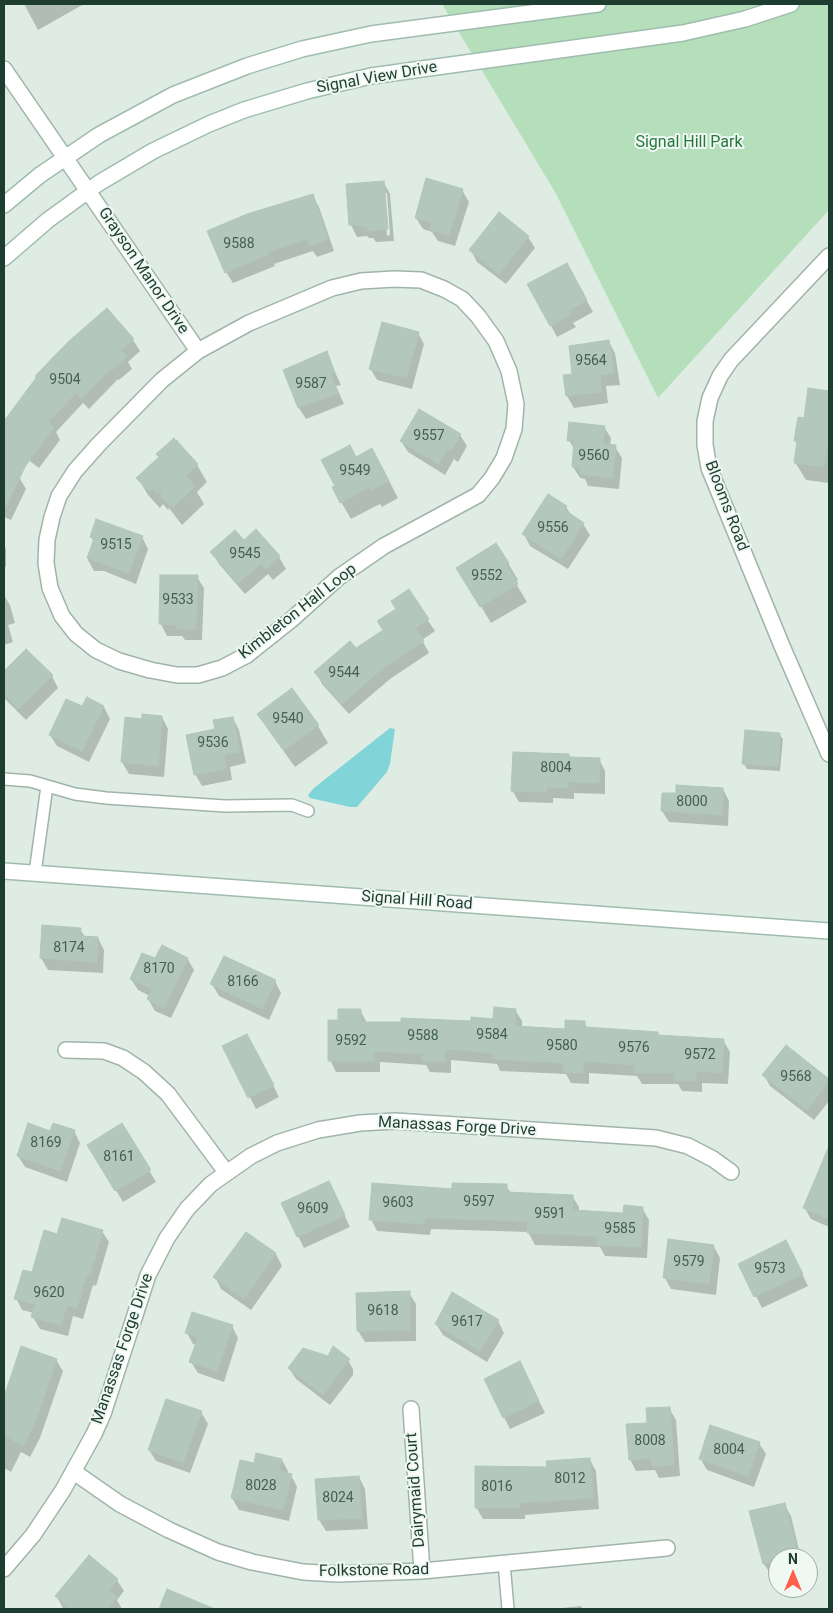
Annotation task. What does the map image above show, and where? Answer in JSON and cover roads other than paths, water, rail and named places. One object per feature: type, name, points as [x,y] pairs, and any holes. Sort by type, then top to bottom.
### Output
[{"type":"street","points":[[4,204],[65,157],[99,135],[173,95],[247,66],[302,49],[371,34],[598,4]]},
{"type":"street","name":"Signal View Drive","points":[[4,258],[48,220],[88,190],[153,152],[209,124],[244,110],[307,91],[371,76],[683,33],[745,19],[791,4]]},
{"type":"street","name":"Grayson Manor Drive","points":[[4,69],[198,352]]},
{"type":"street","name":"Blooms Road","points":[[829,256],[731,360],[720,376],[710,398],[705,421],[709,468],[782,646],[829,754]]},
{"type":"street","name":"Kimbleton Hall Loop","points":[[394,279],[421,280],[444,289],[462,299],[478,316],[496,341],[510,371],[514,387],[516,404],[514,429],[504,458],[492,478],[478,495],[384,546],[338,577],[291,620],[247,655],[222,668],[198,675],[178,675],[150,670],[119,661],[96,650],[76,634],[62,616],[50,588],[46,563],[47,540],[59,496],[74,471],[162,380],[198,352],[249,323],[332,288],[361,282],[394,279]]},
{"type":"street","name":"Signal Hill Road","points":[[4,871],[829,930]]},
{"type":"street","points":[[66,1050],[104,1052],[123,1058],[144,1072],[168,1094],[226,1172]]},
{"type":"street","name":"Manassas Forge Drive","points":[[4,1569],[33,1535],[63,1490],[103,1414],[148,1275],[163,1245],[187,1209],[211,1184],[251,1156],[277,1143],[318,1130],[360,1123],[395,1121],[656,1138],[688,1146],[713,1159],[731,1172]]},
{"type":"street","name":"Dairymaid Court","points":[[411,1409],[422,1571]]},
{"type":"street","name":"Folkstone Road","points":[[74,1472],[120,1504],[169,1530],[218,1552],[252,1562],[303,1572],[338,1574],[422,1571],[667,1548]]},
{"type":"lane","points":[[4,778],[30,781],[75,794],[106,798],[225,806],[292,805],[308,811]]},
{"type":"lane","points":[[35,873],[47,786]]},
{"type":"lane","points":[[504,1563],[508,1609]]},
{"type":"water","points":[[390,728],[395,729],[387,772],[357,807],[310,798],[308,795],[314,788]]},
{"type":"park label","name":"Signal Hill Park","points":[[689,143]]}]
